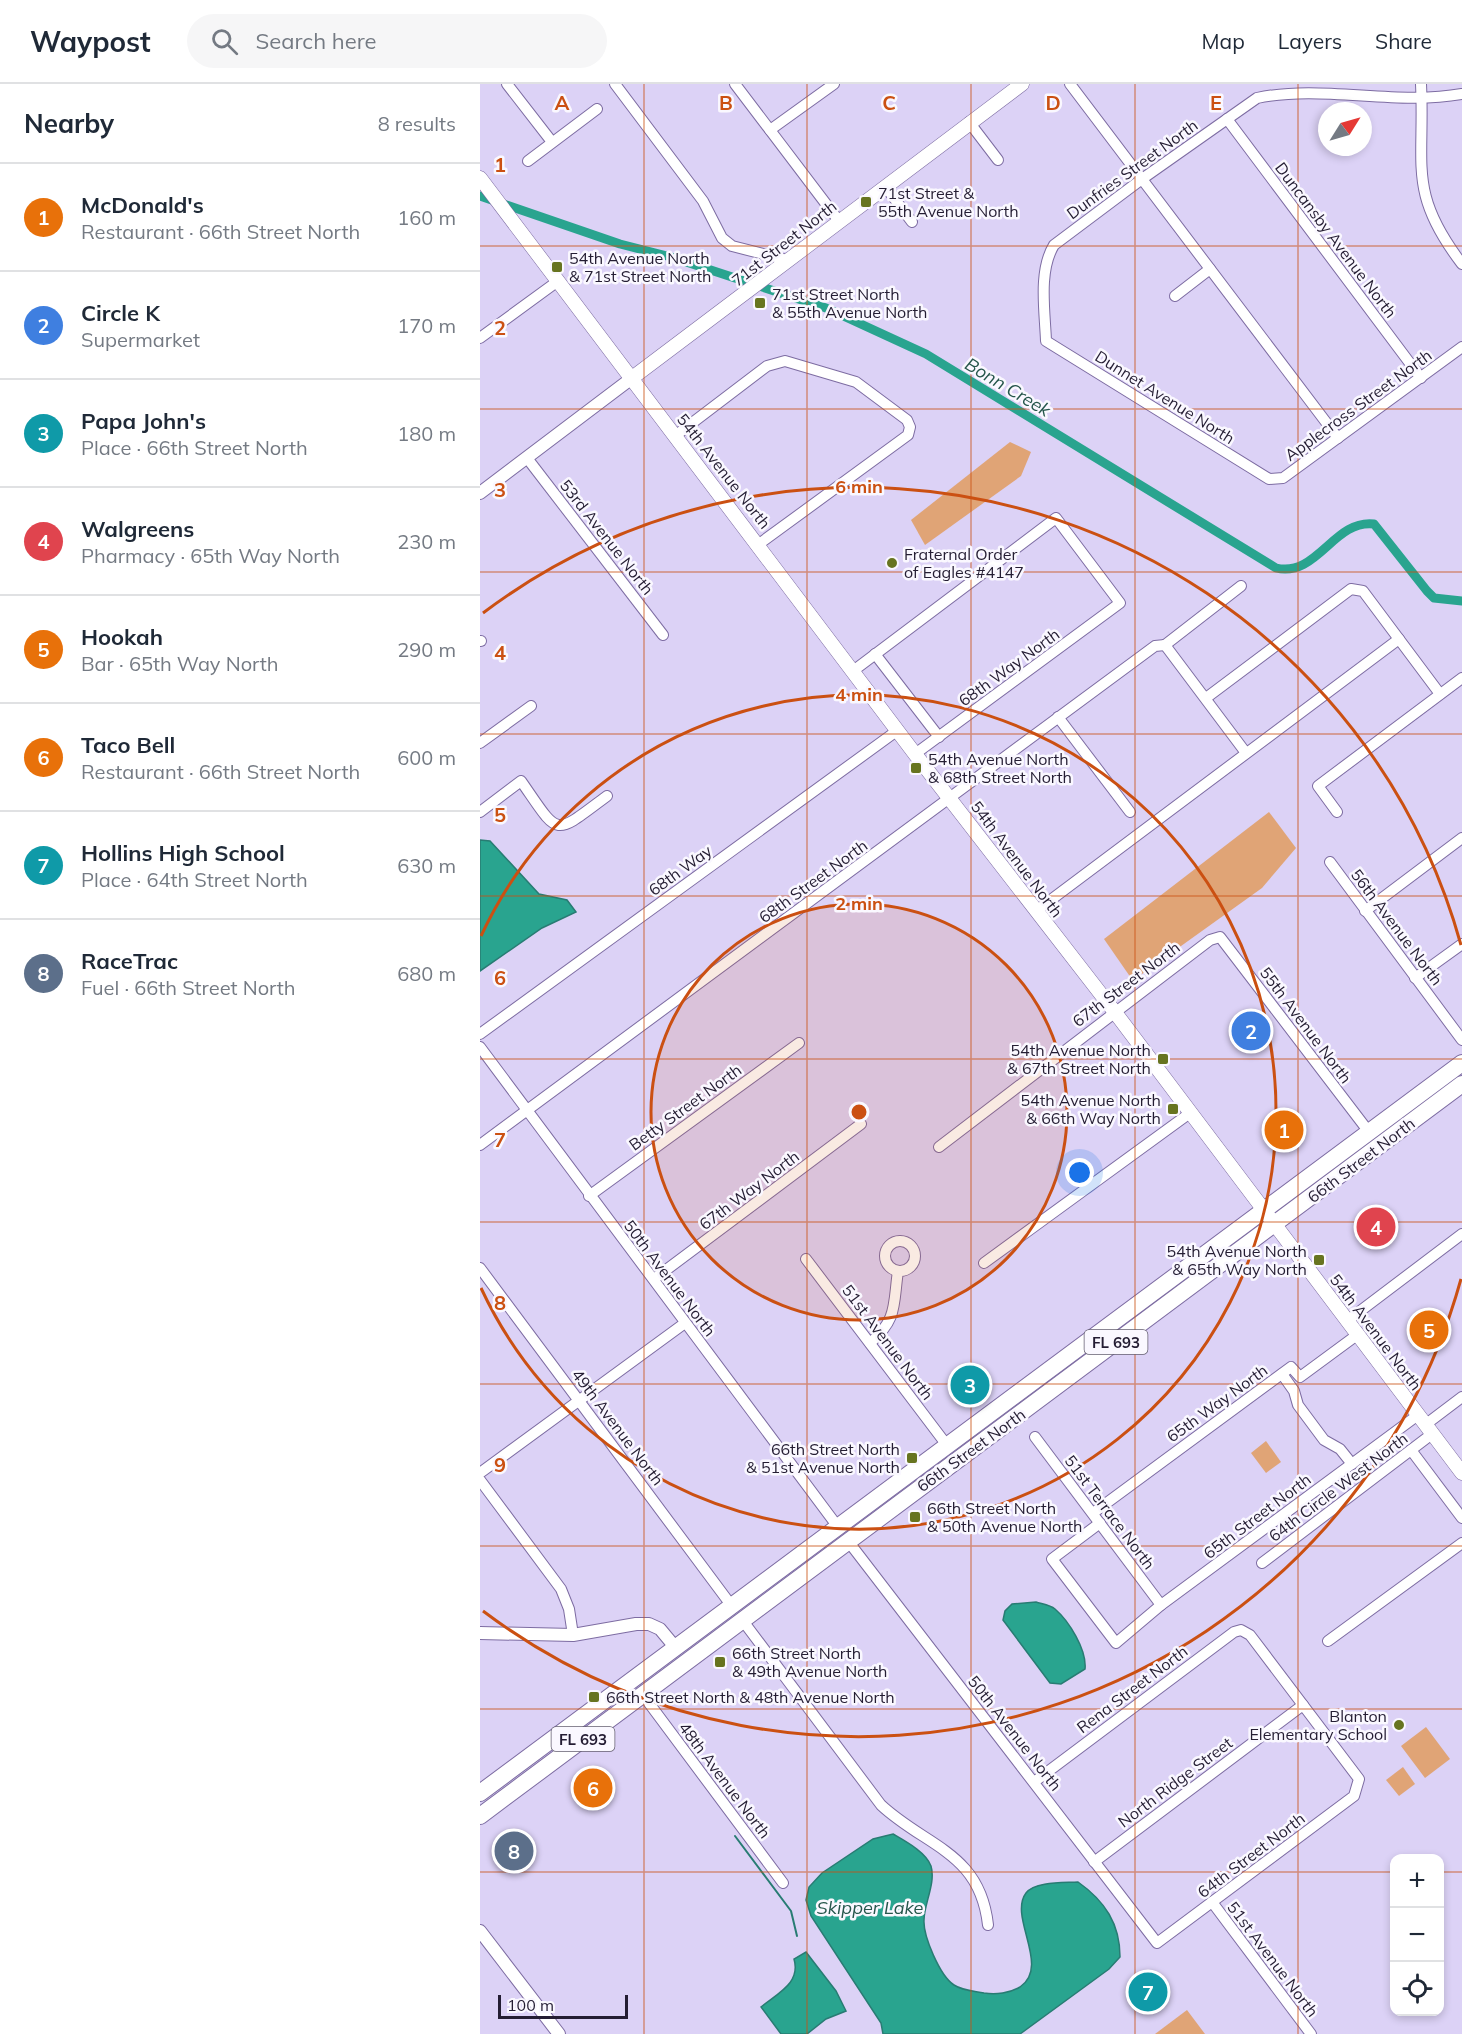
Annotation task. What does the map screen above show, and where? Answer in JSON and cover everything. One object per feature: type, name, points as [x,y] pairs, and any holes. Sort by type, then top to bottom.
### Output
[{"type":"main road","name":"71st Street North","points":[[632,378],[1022,84]]},
{"type":"main road","name":"54th Avenue North","points":[[480,178],[759,544],[915,754],[1114,1011],[1462,1473]]},
{"type":"main road","name":"66th Street North","points":[[480,1792],[1091,1336],[1462,1063]]},
{"type":"main road","points":[[1410,1124],[1419,1106],[1462,1071]]},
{"type":"main road","name":"66th Street North","points":[[480,1816],[1462,1084]]},
{"type":"main road","points":[[1116,1342],[1114,1334],[1138,1314],[1143,1299]]},
{"type":"main road","points":[[1062,1383],[1065,1370],[1092,1348],[1091,1336]]},
{"type":"main road","points":[[969,1451],[978,1435],[1043,1385],[1046,1378],[1044,1371]]},
{"type":"main road","points":[[848,1541],[848,1535],[854,1526],[901,1490],[916,1467]]},
{"type":"main road","points":[[788,1587],[795,1569],[830,1543],[838,1533],[838,1527]]},
{"type":"main road","points":[[643,1695],[647,1680],[688,1647],[694,1633]]},
{"type":"street","points":[[507,84],[552,142]]},
{"type":"street","points":[[615,84],[703,201],[722,238],[732,246],[788,260]]},
{"type":"street","points":[[735,84],[839,221]]},
{"type":"street","points":[[770,130],[834,84]]},
{"type":"street","points":[[1070,84],[1338,438]]},
{"type":"street","points":[[1421,84],[1421,184],[1435,225],[1462,264]]},
{"type":"street","name":"Dunfries Street North","points":[[1046,341],[1047,257],[1054,245],[1142,179],[1257,98],[1272,92],[1317,86],[1422,96],[1462,94]]},
{"type":"street","points":[[528,161],[597,109]]},
{"type":"street","name":"Duncansby Avenue North","points":[[1227,119],[1421,378]]},
{"type":"street","points":[[969,122],[998,159]]},
{"type":"street","points":[[885,186],[912,222]]},
{"type":"street","points":[[1174,296],[1210,269]]},
{"type":"street","points":[[480,338],[558,281]]},
{"type":"street","name":"Dunnet Avenue North","points":[[1046,341],[1269,479]]},
{"type":"street","name":"Applecross Street North","points":[[1269,479],[1283,478],[1462,347]]},
{"type":"street","points":[[675,436],[767,366],[785,361],[856,382],[907,420],[910,427],[908,435],[759,544]]},
{"type":"street","name":"71st Street North","points":[[480,493],[632,378]]},
{"type":"street","name":"53rd Avenue North","points":[[527,458],[663,635]]},
{"type":"street","name":"68th Way North","points":[[875,654],[1056,518],[1120,603],[915,754]]},
{"type":"street","name":"68th Street North","points":[[480,1145],[1058,717],[1155,646],[1165,645],[1241,586]]},
{"type":"street","points":[[1206,698],[1351,589],[1364,591],[1440,694]]},
{"type":"street","points":[[1036,911],[1399,639]]},
{"type":"street","points":[[1165,645],[1246,753]]},
{"type":"street","points":[[853,671],[875,654],[939,737]]},
{"type":"street","points":[[1336,812],[1318,786],[1462,678]]},
{"type":"street","points":[[480,743],[531,706]]},
{"type":"street","points":[[1058,717],[1130,812]]},
{"type":"street","name":"68th Way","points":[[480,1034],[898,730]]},
{"type":"street","points":[[480,812],[521,782],[549,822],[557,827],[568,826],[607,796]]},
{"type":"street","points":[[1365,911],[1462,838]]},
{"type":"street","name":"56th Avenue North","points":[[1330,862],[1462,1040]]},
{"type":"street","name":"67th Street North","points":[[939,1146],[1114,1011],[1210,940],[1220,937]]},
{"type":"street","name":"55th Avenue North","points":[[1220,937],[1369,1132]]},
{"type":"street","points":[[1415,978],[1462,944]]},
{"type":"street","name":"Betty Street North","points":[[589,1196],[799,1043]]},
{"type":"street","name":"50th Avenue North","points":[[480,1047],[838,1527]]},
{"type":"street","points":[[984,1263],[1191,1113]]},
{"type":"street","name":"67th Way North","points":[[654,1280],[861,1124]]},
{"type":"street","points":[[1347,1321],[1462,1234]]},
{"type":"street","name":"51st Avenue North","points":[[806,1258],[946,1444]]},
{"type":"street","name":"49th Avenue North","points":[[480,1268],[731,1605]]},
{"type":"street","points":[[870,1343],[886,1329],[891,1320],[898,1271]]},
{"type":"street","points":[[480,1473],[578,1399],[685,1323]]},
{"type":"street","name":"65th Way North","points":[[1093,1513],[1292,1367],[1300,1377],[1357,1335]]},
{"type":"street","points":[[1282,1374],[1294,1391],[1298,1405],[1324,1440],[1340,1449],[1352,1464]]},
{"type":"street","points":[[1425,1425],[1462,1397]]},
{"type":"street","name":"64th Circle West North","points":[[1262,1563],[1411,1450],[1425,1425]]},
{"type":"street","name":"65th Street North","points":[[1100,1523],[1052,1560],[1116,1642],[1161,1605],[1352,1464],[1425,1425]]},
{"type":"street","name":"51st Terrace North","points":[[1035,1437],[1161,1605]]},
{"type":"street","points":[[1411,1450],[1462,1518]]},
{"type":"street","points":[[480,1480],[561,1588],[569,1609],[573,1635]]},
{"type":"street","name":"50th Avenue North","points":[[848,1541],[1157,1944]]},
{"type":"street","points":[[1328,1641],[1462,1543]]},
{"type":"street","points":[[743,1621],[881,1805],[895,1818],[945,1848],[963,1864],[986,1904],[988,1925]]},
{"type":"street","points":[[480,1633],[573,1635],[636,1624],[649,1624],[660,1629],[675,1647]]},
{"type":"street","name":"Rena Street North","points":[[1034,1782],[1234,1632],[1241,1630],[1250,1635],[1303,1705]]},
{"type":"street","name":"48th Avenue North","points":[[643,1695],[783,1882]]},
{"type":"street","name":"64th Street North","points":[[1157,1944],[1354,1796],[1359,1787],[1359,1779],[1303,1705]]},
{"type":"street","name":"North Ridge Street","points":[[1094,1862],[1303,1705]]},
{"type":"street","name":"51st Avenue North","points":[[1212,1902],[1311,2034]]},
{"type":"street","points":[[480,1931],[559,2034]]},
{"type":"shaded area","points":[[1010,442],[1031,452],[1021,476],[925,545],[911,520]]},
{"type":"shaded area","points":[[1269,812],[1296,848],[1262,888],[1142,974],[1131,978],[1104,939]]},
{"type":"shaded area","points":[[1266,1441],[1281,1462],[1266,1473],[1251,1453]]},
{"type":"shaded area","points":[[1426,1727],[1450,1759],[1425,1778],[1401,1746]]},
{"type":"shaded area","points":[[1403,1767],[1415,1784],[1399,1796],[1386,1780]]},
{"type":"shaded area","points":[[1187,2010],[1205,2034],[1155,2034]]},
{"type":"water","points":[[480,840],[490,841],[539,894],[567,900],[576,912],[542,928],[480,971]]},
{"type":"water","points":[[1036,1602],[1051,1606],[1060,1614],[1076,1636],[1083,1653],[1085,1669],[1061,1684],[1050,1683],[1003,1620],[1005,1611],[1012,1604]]},
{"type":"water","name":"Skipper Lake","points":[[893,1834],[920,1852],[931,1866],[932,1879],[924,1927],[933,1955],[943,1973],[957,1987],[984,1993],[1003,1993],[1020,1987],[1028,1978],[1031,1954],[1022,1915],[1022,1903],[1026,1893],[1036,1886],[1078,1882],[1088,1889],[1103,1905],[1114,1924],[1120,1957],[1109,1969],[1020,2034],[883,2034],[881,2023],[811,1916],[806,1900],[809,1887],[822,1873],[873,1839]]},
{"type":"water","points":[[806,1952],[836,1991],[846,2011],[826,2019],[807,2034],[781,2034],[761,2007],[791,1981],[794,1975],[794,1959]]},
{"type":"waterway","name":"Bonn Creek","points":[[480,196],[620,244],[671,257],[826,308],[926,354],[1276,568],[1290,569],[1303,565],[1348,530],[1360,525],[1374,524],[1434,598],[1462,601]]},
{"type":"waterway","points":[[735,1836],[791,1911],[797,1936]]},
{"type":"place","name":"71st Street & 55th Avenue North","points":[[866,202]]},
{"type":"place","name":"54th Avenue North & 71st Street North","points":[[557,267]]},
{"type":"place","name":"71st Street North & 55th Avenue North","points":[[760,303]]},
{"type":"place","name":"Fraternal Order of Eagles #4147","points":[[892,563]]},
{"type":"place","name":"54th Avenue North & 68th Street North","points":[[916,768]]},
{"type":"place","name":"Circle K","points":[[1251,1031]]},
{"type":"place","name":"54th Avenue North & 67th Street North","points":[[1163,1059]]},
{"type":"place","name":"54th Avenue North & 66th Way North","points":[[1173,1109]]},
{"type":"place","name":"McDonald's","points":[[1284,1130]]},
{"type":"place","name":"Walgreens","points":[[1376,1227]]},
{"type":"place","name":"54th Avenue North & 65th Way North","points":[[1319,1260]]},
{"type":"place","name":"Hookah","points":[[1429,1330]]},
{"type":"place","name":"Papa John's","points":[[970,1385]]},
{"type":"place","name":"66th Street North & 51st Avenue North","points":[[912,1458]]},
{"type":"place","name":"66th Street North & 50th Avenue North","points":[[915,1517]]},
{"type":"place","name":"66th Street North & 49th Avenue North","points":[[720,1662]]},
{"type":"place","name":"66th Street North & 48th Avenue North","points":[[594,1697]]},
{"type":"place","name":"Blanton Elementary School","points":[[1399,1725]]},
{"type":"place","name":"Taco Bell","points":[[593,1788]]},
{"type":"place","name":"RaceTrac","points":[[514,1851]]},
{"type":"place","name":"Hollins High School","points":[[1148,1992]]}]
